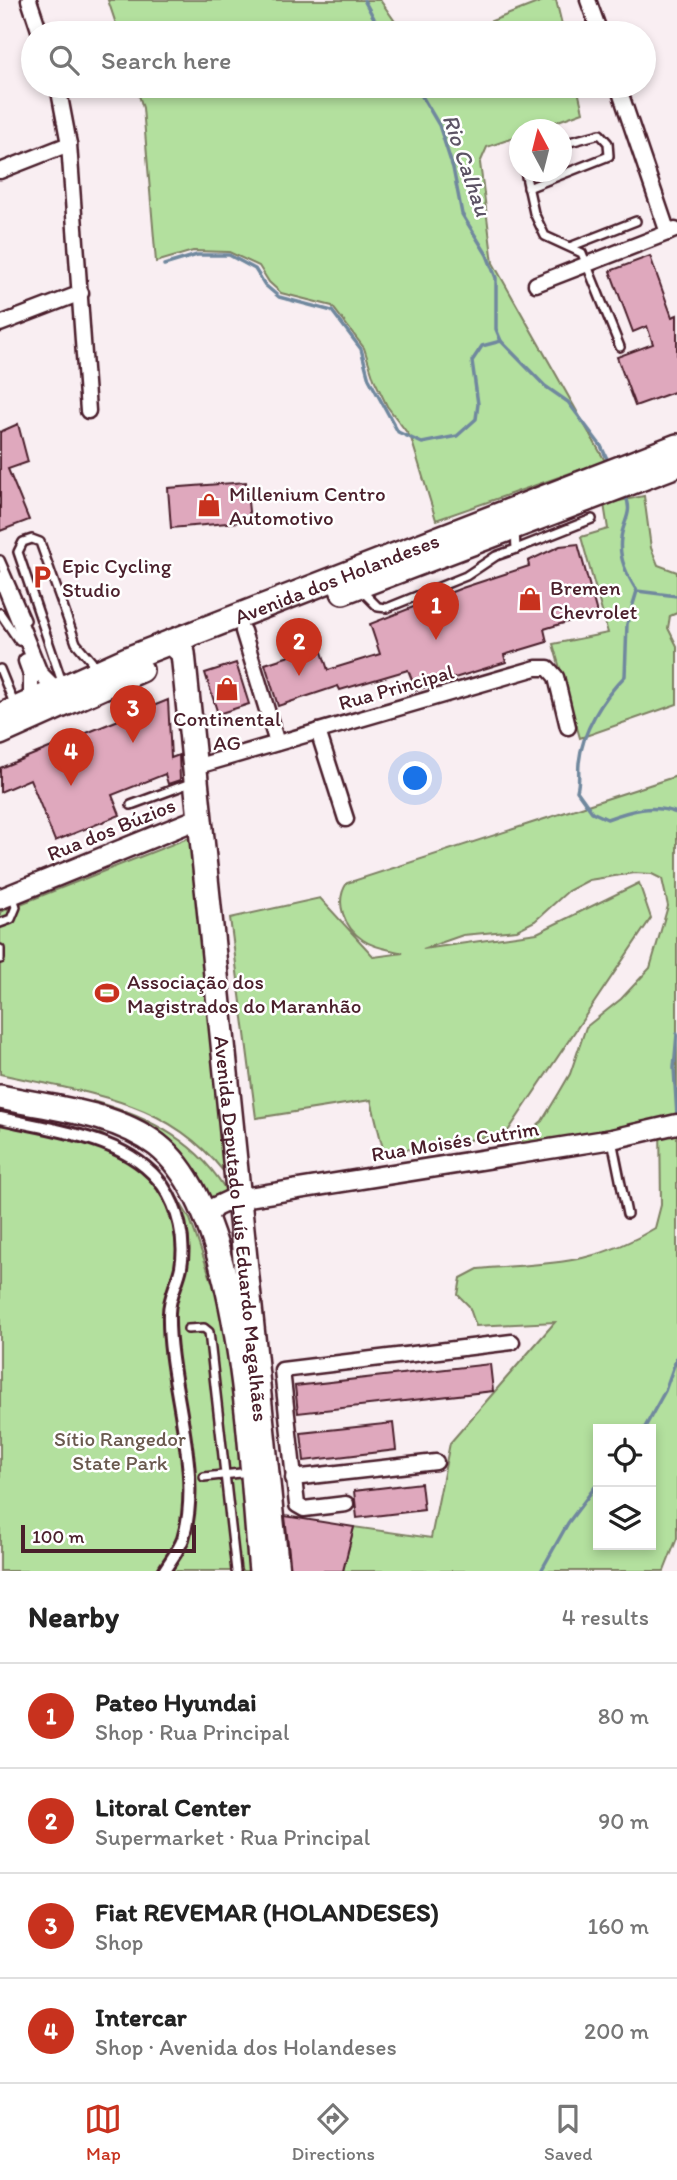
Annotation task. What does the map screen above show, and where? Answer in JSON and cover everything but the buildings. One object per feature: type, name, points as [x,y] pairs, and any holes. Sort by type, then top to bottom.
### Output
[{"type":"main road","name":"Avenida dos Holandeses","points":[[0,733],[177,648],[637,471],[677,446]]},
{"type":"main road","name":"Avenida dos Holandeses","points":[[637,471],[677,465]]},
{"type":"main road","name":"Avenida dos Holandeses","points":[[16,710],[99,671],[243,631],[359,586],[515,538],[602,484]]},
{"type":"main road","name":"Avenida Deputado Luís Eduardo Magalhães","points":[[177,648],[196,774],[277,1571]]},
{"type":"main road","name":"Rua dos Búzios","points":[[6,896],[200,818]]},
{"type":"main road","name":"Avenida Deputado Luís Eduardo Magalhães","points":[[0,1097],[104,1119],[148,1139],[166,1153],[187,1177],[207,1217],[236,1323],[261,1571]]},
{"type":"street","points":[[29,0],[36,21]]},
{"type":"street","points":[[588,0],[596,21]]},
{"type":"street","points":[[60,98],[69,144],[88,411]]},
{"type":"street","points":[[536,284],[673,231],[623,98]]},
{"type":"street","points":[[0,171],[69,144]]},
{"type":"street","points":[[0,324],[81,293]]},
{"type":"street","points":[[1,576],[40,673],[61,689]]},
{"type":"street","points":[[0,594],[31,675],[16,710]]},
{"type":"street","points":[[243,631],[277,743]]},
{"type":"street","name":"Rua Principal","points":[[196,774],[277,743],[543,667],[548,668],[556,677],[568,727]]},
{"type":"street","points":[[318,731],[346,819]]},
{"type":"street","points":[[0,1118],[77,1135],[116,1149],[149,1171],[163,1185],[174,1206],[183,1252],[169,1314],[188,1493],[182,1542],[164,1571]]},
{"type":"street","name":"Rua Moisés Cutrim","points":[[207,1217],[219,1204],[240,1199],[612,1139],[677,1124]]},
{"type":"street","points":[[346,1504],[300,1508],[293,1478],[281,1373],[285,1368],[512,1342]]},
{"type":"street","points":[[263,1428],[286,1417]]},
{"type":"street","points":[[263,1428],[288,1433]]},
{"type":"street","points":[[293,1478],[436,1462]]},
{"type":"lane","points":[[572,141],[600,134],[608,143],[610,156],[572,171]]},
{"type":"lane","points":[[526,182],[534,213],[545,236],[555,243],[572,246],[582,253],[620,347]]},
{"type":"lane","points":[[528,188],[543,182]]},
{"type":"lane","points":[[572,246],[636,221]]},
{"type":"lane","points":[[515,538],[592,519]]},
{"type":"lane","points":[[61,689],[18,552],[23,542],[32,539],[40,541],[76,643],[99,671]]},
{"type":"lane","points":[[0,560],[20,601],[32,652]]},
{"type":"lane","points":[[0,613],[19,642]]},
{"type":"lane","points":[[0,669],[16,710]]},
{"type":"lane","points":[[131,805],[196,774]]},
{"type":"lane","points":[[0,923],[11,919],[16,907],[6,896]]},
{"type":"lane","points":[[0,949],[0,959]]},
{"type":"lane","points":[[612,1139],[627,1214]]},
{"type":"lane","points":[[188,1329],[204,1328],[209,1332],[236,1571]]},
{"type":"lane","points":[[204,1477],[251,1472]]},
{"type":"green space","points":[[108,0],[380,0],[395,21],[115,21]]},
{"type":"green space","points":[[545,0],[556,0],[561,21],[492,21]]},
{"type":"green space","points":[[140,98],[580,98],[583,112],[564,119],[509,119],[509,139],[487,147],[480,163],[493,263],[605,461],[436,520],[411,438],[387,406],[374,379],[364,348],[332,306],[281,293],[269,282],[259,266],[229,252],[193,251],[156,262],[143,108]]},
{"type":"green space","points":[[644,496],[651,548],[658,565],[677,572],[677,613],[670,616],[668,628],[677,646],[677,704],[580,738],[553,644],[608,633],[581,537],[608,529],[604,504]]},
{"type":"green space","points":[[677,776],[677,1538],[664,1571],[343,1571],[354,1527],[431,1538],[450,1443],[555,1322],[476,1326],[469,1306],[458,1295],[461,1278],[478,1269],[548,1263],[590,1256],[611,1250],[655,1228],[661,1205],[660,1121],[521,1147],[522,1138],[542,1121],[570,1074],[586,1027],[621,999],[650,968],[668,906],[662,879],[652,874],[634,873],[589,880],[568,891],[535,921],[517,930],[463,935],[423,949],[537,933],[639,883],[651,918],[506,1134],[384,1153],[371,1100],[256,1118],[230,918],[320,898],[374,957],[403,953],[367,943],[356,935],[343,914],[343,890],[347,883]]},
{"type":"green space","name":"Associação dos Magistrados do Maranhão","points":[[192,838],[232,1183],[209,1155],[158,1117],[98,1095],[0,1074],[0,912]]},
{"type":"green space","points":[[92,1101],[134,1115],[172,1134],[204,1161],[230,1197],[210,1202],[194,1171],[126,1118]]},
{"type":"green space","name":"Sítio Rangedor State Park","points":[[0,1113],[101,1134],[152,1165],[170,1186],[190,1219],[228,1327],[253,1571],[0,1571]]},
{"type":"waterway","name":"Rio Calhau","points":[[364,0],[375,21]]},
{"type":"waterway","name":"Rio Calhau","points":[[423,98],[439,125],[453,168],[462,214],[487,255],[496,278],[496,329],[501,341],[545,386],[568,402],[601,446],[609,463]]},
{"type":"waterway","points":[[164,265],[197,255],[229,255],[255,269],[265,285],[279,297],[332,311],[361,349],[369,379],[398,432],[422,443],[457,436],[476,419],[478,404],[472,361],[482,346],[501,341]]},
{"type":"waterway","points":[[625,495],[628,512],[621,538],[621,552],[630,579],[637,591],[677,596]]},
{"type":"waterway","points":[[637,591],[627,624],[625,676],[609,694],[589,727],[581,751],[577,791],[592,812],[607,819],[642,809],[677,813]]},
{"type":"waterway","points":[[677,1034],[674,1068],[677,1116]]},
{"type":"waterway","points":[[647,1424],[665,1391],[677,1357]]},
{"type":"waterway","points":[[541,1571],[568,1523],[595,1487]]},
{"type":"place","name":"Millenium Centro Automotivo","points":[[209,505]]},
{"type":"place","name":"Epic Cycling Studio","points":[[42,577]]},
{"type":"place","name":"Bremen Chevrolet","points":[[530,599]]},
{"type":"place","name":"Pateo Hyundai","points":[[436,640]]},
{"type":"place","name":"Litoral Center","points":[[299,676]]},
{"type":"place","name":"Continental AG","points":[[227,689]]},
{"type":"place","name":"Fiat REVEMAR (HOLANDESES)","points":[[133,743]]},
{"type":"place","name":"Intercar","points":[[71,786]]},
{"type":"place","name":"Associação dos Magistrados do Maranhão","points":[[107,993]]}]
